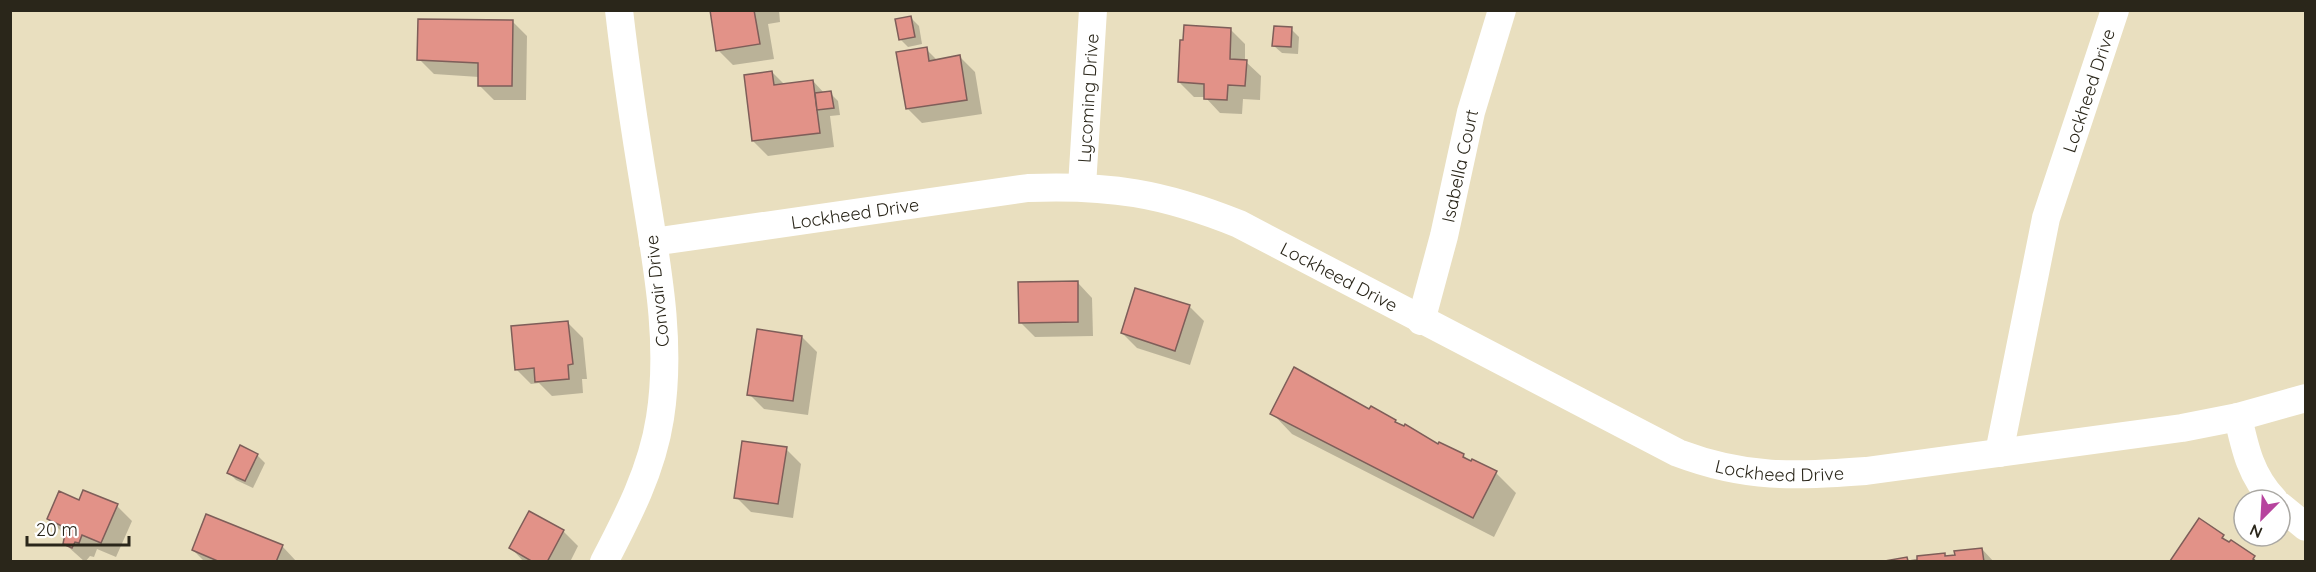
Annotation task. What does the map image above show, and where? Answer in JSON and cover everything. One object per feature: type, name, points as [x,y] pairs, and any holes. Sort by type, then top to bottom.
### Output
[{"type":"street","name":"Convair Drive","points":[[604,561],[642,483],[660,418],[664,335],[620,10]]},
{"type":"street","name":"Lycoming Drive","points":[[1082,186],[1093,10]]},
{"type":"street","name":"Isabella Court","points":[[1421,321],[1444,236],[1471,112],[1502,10]]},
{"type":"street","name":"Lockheed Drive","points":[[1999,453],[2046,219],[2115,10]]},
{"type":"street","name":"Lockheed Drive","points":[[653,242],[952,197],[1028,188],[1082,186],[1125,190],[1166,198],[1221,216],[1274,241],[1421,321],[1651,439],[1722,468],[1743,472],[1819,474],[1999,453],[2182,428],[2238,417],[2306,398]]},
{"type":"street","points":[[2238,417],[2248,460],[2256,478],[2264,488]]},
{"type":"street","points":[[2292,516],[2306,527]]},
{"type":"building","points":[[710,10],[754,10],[760,44],[716,51]]},
{"type":"building","points":[[911,16],[915,37],[899,40],[895,19]]},
{"type":"building","points":[[418,19],[513,20],[512,86],[478,86],[478,63],[417,60]]},
{"type":"building","points":[[1184,25],[1231,28],[1230,59],[1247,60],[1245,86],[1228,85],[1227,100],[1204,99],[1204,84],[1178,82],[1180,40],[1183,40]]},
{"type":"building","points":[[1274,26],[1292,27],[1291,47],[1272,46]]},
{"type":"building","points":[[927,47],[929,61],[960,55],[967,100],[906,109],[896,52]]},
{"type":"building","points":[[772,71],[774,85],[813,80],[820,133],[752,141],[744,75]]},
{"type":"building","points":[[831,91],[834,108],[817,110],[815,93]]},
{"type":"building","points":[[1078,281],[1078,322],[1019,323],[1018,282]]},
{"type":"building","points":[[1135,288],[1190,305],[1175,351],[1121,333]]},
{"type":"building","points":[[568,321],[573,364],[568,365],[569,379],[535,382],[534,368],[515,370],[511,326]]},
{"type":"building","points":[[757,329],[802,336],[793,401],[747,395]]},
{"type":"building","points":[[1294,367],[1369,409],[1371,406],[1396,420],[1395,422],[1404,426],[1405,424],[1438,444],[1439,442],[1464,454],[1463,457],[1497,471],[1473,518],[1270,414]]},
{"type":"building","points":[[742,441],[787,447],[778,504],[734,498]]},
{"type":"building","points":[[240,445],[258,454],[245,481],[227,473]]},
{"type":"building","points":[[83,490],[118,504],[101,543],[82,535],[79,543],[75,542],[72,548],[63,544],[66,528],[47,519],[59,491],[79,500]]},
{"type":"building","points":[[529,511],[564,530],[547,562],[533,562],[509,548]]},
{"type":"building","points":[[206,514],[283,545],[276,562],[220,562],[192,550]]},
{"type":"building","points":[[2199,518],[2224,535],[2222,538],[2229,542],[2232,541],[2232,548],[2243,548],[2255,556],[2253,559],[2257,562],[2170,561]]},
{"type":"building","points":[[1982,548],[1984,562],[1879,562],[1907,557],[1908,561],[1917,560],[1917,556],[1945,553],[1945,556],[1955,555],[1954,551]]}]
